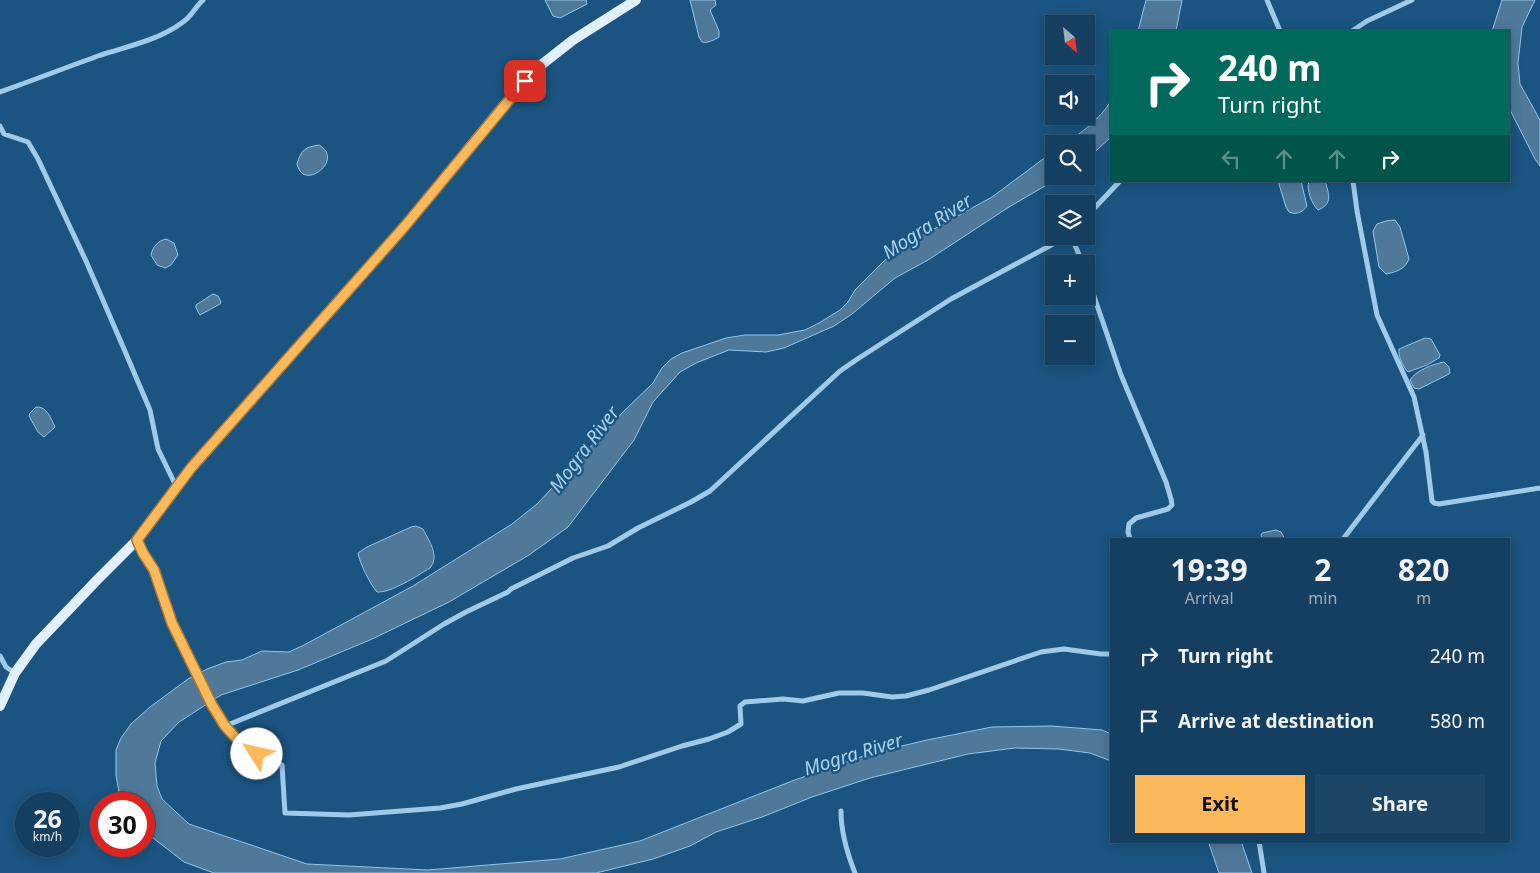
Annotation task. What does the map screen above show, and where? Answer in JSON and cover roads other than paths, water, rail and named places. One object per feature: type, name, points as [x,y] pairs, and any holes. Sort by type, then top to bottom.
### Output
[{"type":"main road","points":[[0,706],[14,673],[36,644],[96,580],[137,540],[176,487],[405,226],[536,69],[573,40],[636,0]]},
{"type":"street","points":[[0,92],[61,69],[149,40],[181,24],[191,16],[195,8],[203,0]]},
{"type":"street","points":[[1267,0],[1280,30]]},
{"type":"street","points":[[1354,30],[1367,21],[1412,0]]},
{"type":"street","points":[[0,126],[4,134],[28,142],[38,159],[86,261],[150,410],[158,449],[176,487]]},
{"type":"street","points":[[1095,208],[1119,182]]},
{"type":"street","points":[[1353,182],[1377,315],[1414,397],[1423,435],[1432,501],[1440,504],[1540,488]]},
{"type":"street","points":[[225,726],[386,661],[466,612],[573,558],[608,546],[638,528],[710,491],[840,371],[951,299],[1051,245]]},
{"type":"street","points":[[1095,299],[1121,375],[1172,499],[1172,505],[1168,509],[1136,518],[1129,524],[1130,538]]},
{"type":"street","points":[[1344,538],[1423,435]]},
{"type":"street","points":[[137,540],[154,570],[172,623],[212,705],[225,726],[245,748],[282,765],[285,813],[349,815],[440,808],[462,804],[516,789],[619,767],[728,732],[741,724],[740,706],[745,702],[783,699],[803,701],[839,693],[863,693],[892,697],[906,696],[1041,652],[1064,649],[1110,654]]},
{"type":"street","points":[[0,656],[6,667],[14,673]]},
{"type":"street","points":[[841,811],[844,839],[855,873]]},
{"type":"street","points":[[1259,843],[1264,873]]},
{"type":"water","points":[[545,0],[586,0],[587,4],[560,18],[553,16]]},
{"type":"water","points":[[690,0],[715,0],[716,5],[710,10],[719,31],[719,37],[702,42],[699,37]]},
{"type":"water","points":[[1146,0],[1182,0],[1176,30],[1138,30]]},
{"type":"water","points":[[1502,0],[1535,0],[1522,27],[1518,63],[1520,84],[1540,120],[1540,166],[1510,110],[1510,30],[1492,30]]},
{"type":"water","points":[[1110,103],[1110,138],[1095,152],[1095,135],[1077,135],[1089,125],[1095,125],[1096,119]]},
{"type":"water","points":[[319,145],[325,150],[327,162],[324,167],[314,174],[303,174],[297,164],[300,155],[307,148]]},
{"type":"water","points":[[1045,158],[1045,185],[1047,185],[1009,207],[928,260],[895,278],[852,314],[834,326],[784,348],[766,352],[729,350],[696,363],[680,372],[653,402],[634,440],[568,527],[529,555],[449,602],[370,640],[298,670],[221,695],[179,722],[161,741],[155,763],[157,786],[162,799],[189,824],[307,864],[428,870],[560,859],[640,841],[792,781],[872,753],[992,727],[1052,726],[1102,730],[1110,734],[1110,761],[1090,753],[1059,749],[1015,748],[968,754],[870,778],[716,832],[690,846],[653,859],[596,873],[214,873],[184,862],[155,840],[155,792],[119,792],[116,775],[116,750],[121,738],[131,724],[150,707],[188,679],[207,669],[226,662],[242,660],[262,651],[289,652],[413,586],[512,524],[537,504],[623,412],[653,383],[662,368],[671,359],[682,353],[726,338],[745,335],[778,335],[805,330],[840,310],[848,302],[855,290],[894,251],[992,197]]},
{"type":"water","points":[[1278,182],[1301,182],[1307,206],[1299,213],[1289,212]]},
{"type":"water","points":[[1309,182],[1325,182],[1329,198],[1323,208],[1318,210],[1314,204],[1310,197]]},
{"type":"water","points":[[1395,220],[1400,227],[1409,259],[1400,270],[1386,274],[1379,267],[1373,231],[1377,224]]},
{"type":"water","points":[[166,239],[174,243],[178,255],[171,265],[165,268],[157,265],[151,255],[156,244]]},
{"type":"water","points":[[213,294],[218,296],[220,304],[200,315],[196,305]]},
{"type":"water","points":[[1425,338],[1431,339],[1440,355],[1439,358],[1408,372],[1401,361],[1399,349]]},
{"type":"water","points":[[1444,362],[1449,367],[1449,374],[1419,389],[1414,388],[1410,380],[1412,377],[1430,366]]},
{"type":"water","points":[[36,407],[46,411],[55,427],[44,437],[38,432],[29,416]]},
{"type":"water","points":[[416,526],[423,529],[430,543],[434,554],[433,563],[430,568],[404,583],[383,592],[377,592],[366,574],[358,553],[367,547]]},
{"type":"water","points":[[1276,530],[1281,532],[1284,538],[1262,538],[1262,533]]},
{"type":"water","points":[[1209,843],[1242,843],[1252,873],[1219,873]]},
{"type":"water label","name":"Mogra River","points":[[927,226]]},
{"type":"water label","name":"Mogra River","points":[[584,449]]},
{"type":"water label","name":"Mogra River","points":[[853,754]]}]
